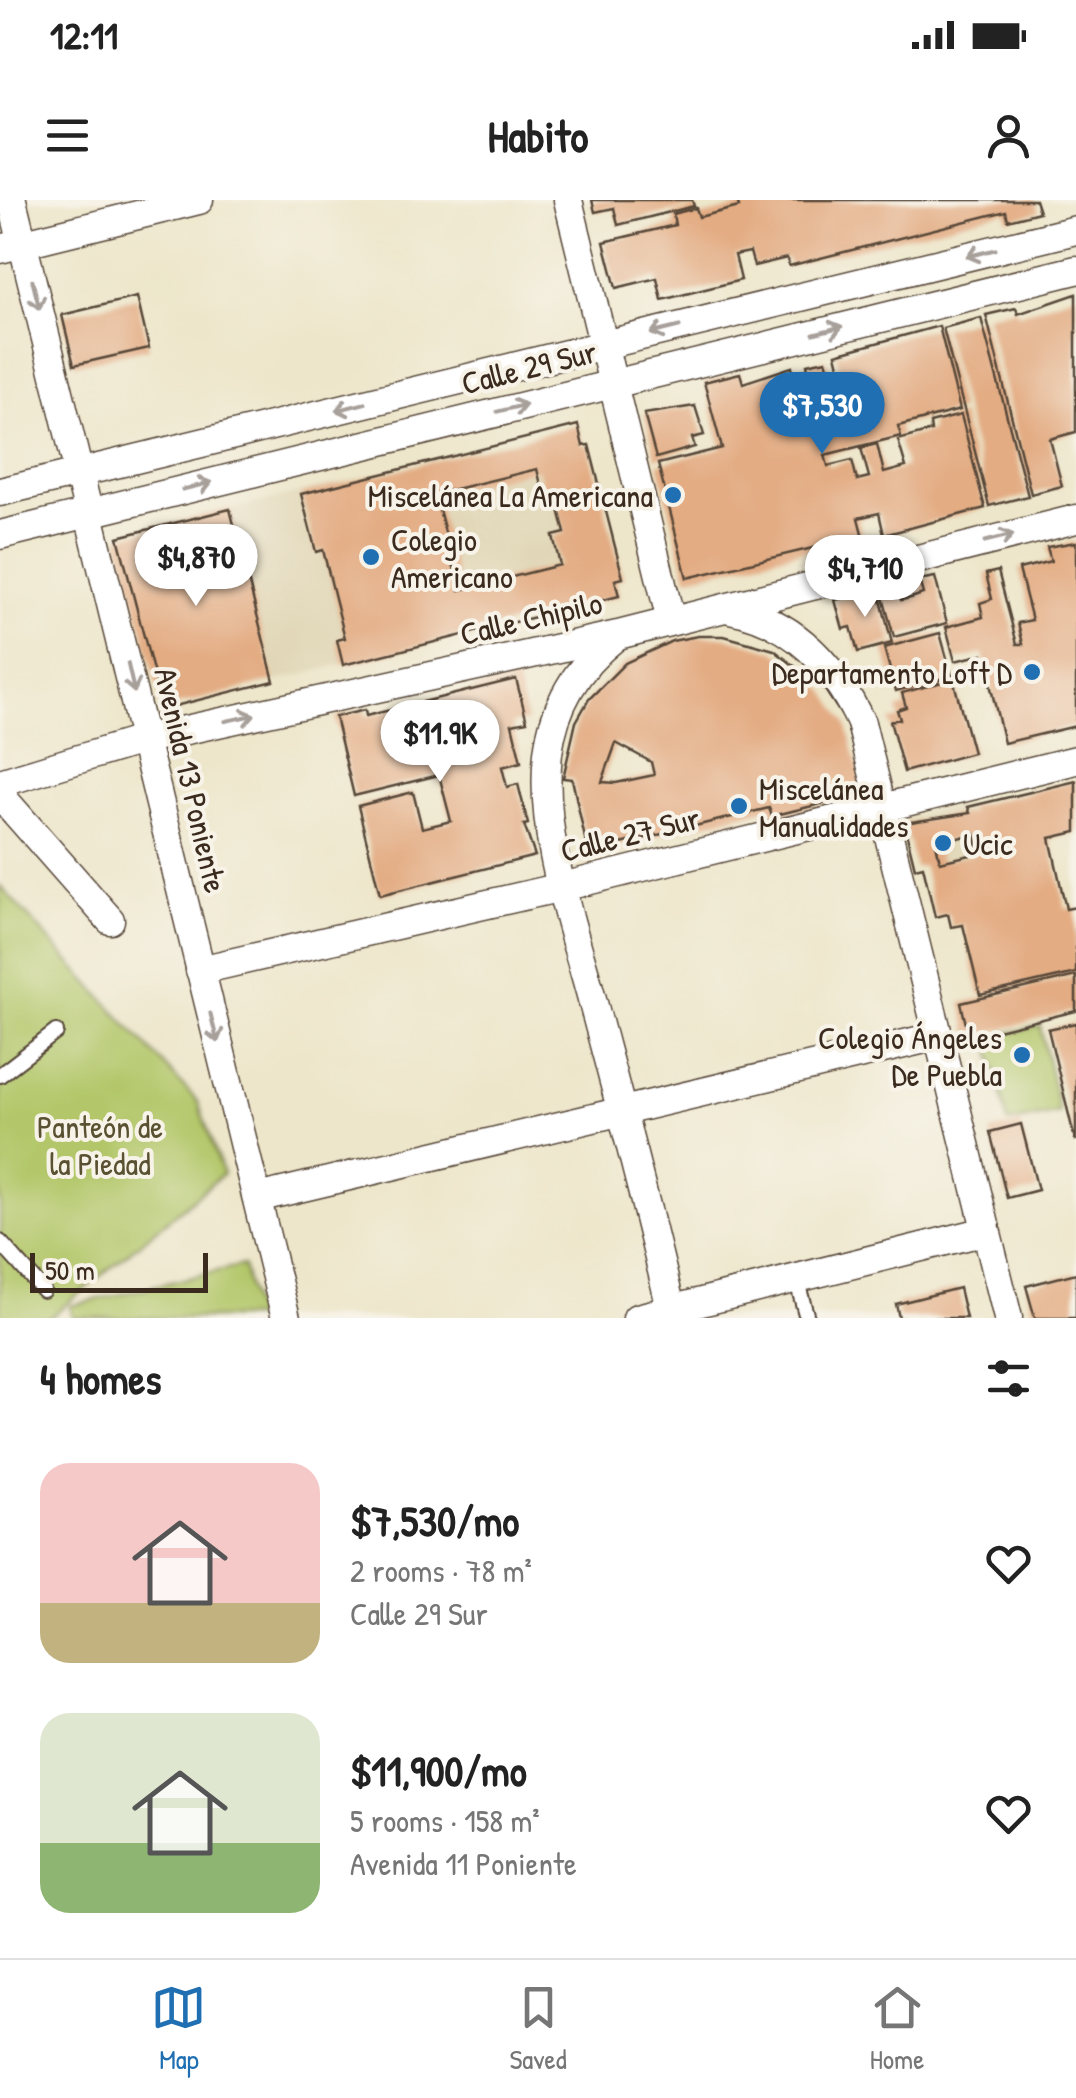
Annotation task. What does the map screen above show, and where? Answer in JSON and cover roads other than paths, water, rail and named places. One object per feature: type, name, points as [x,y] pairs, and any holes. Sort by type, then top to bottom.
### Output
[{"type":"street","name":"Avenida 13 Poniente","points":[[12,200],[11,246],[91,512],[286,1318]]},
{"type":"street","points":[[11,246],[199,200]]},
{"type":"street","points":[[568,200],[672,621]]},
{"type":"street","name":"Calle 29 Sur","points":[[0,492],[1076,230]]},
{"type":"street","name":"Calle 29 Sur","points":[[0,535],[1076,270]]},
{"type":"street","name":"Calle Chipilo","points":[[0,783],[145,739],[618,635],[1076,518]]},
{"type":"street","points":[[723,608],[760,615],[788,630],[830,670],[862,722],[1008,1318]]},
{"type":"street","points":[[618,635],[573,679],[556,713],[548,753],[548,814],[562,887],[672,1314]]},
{"type":"street","name":"Calle 27 Sur","points":[[200,970],[562,887],[1076,760]]},
{"type":"street","points":[[0,795],[110,920]]},
{"type":"street","points":[[256,1198],[938,1036]]},
{"type":"street","points":[[637,1318],[672,1314],[796,1278],[986,1231]]},
{"type":"lane","points":[[0,1075],[56,1032]]},
{"type":"lane","points":[[0,1242],[43,1290]]},
{"type":"lane","points":[[796,1278],[807,1318]]},
{"type":"place","name":"Miscelánea La Americana","points":[[673,495]]},
{"type":"place","name":"Colegio Americano","points":[[371,557]]},
{"type":"place","name":"Departamento Loft D","points":[[1032,672]]},
{"type":"place","name":"Miscelánea Manualidades","points":[[739,806]]},
{"type":"place","name":"Ucic","points":[[943,843]]},
{"type":"place","name":"Colegio Ángeles De Puebla","points":[[1022,1055]]},
{"type":"park label","name":"Panteón de la Piedad","points":[[100,1144]]}]
